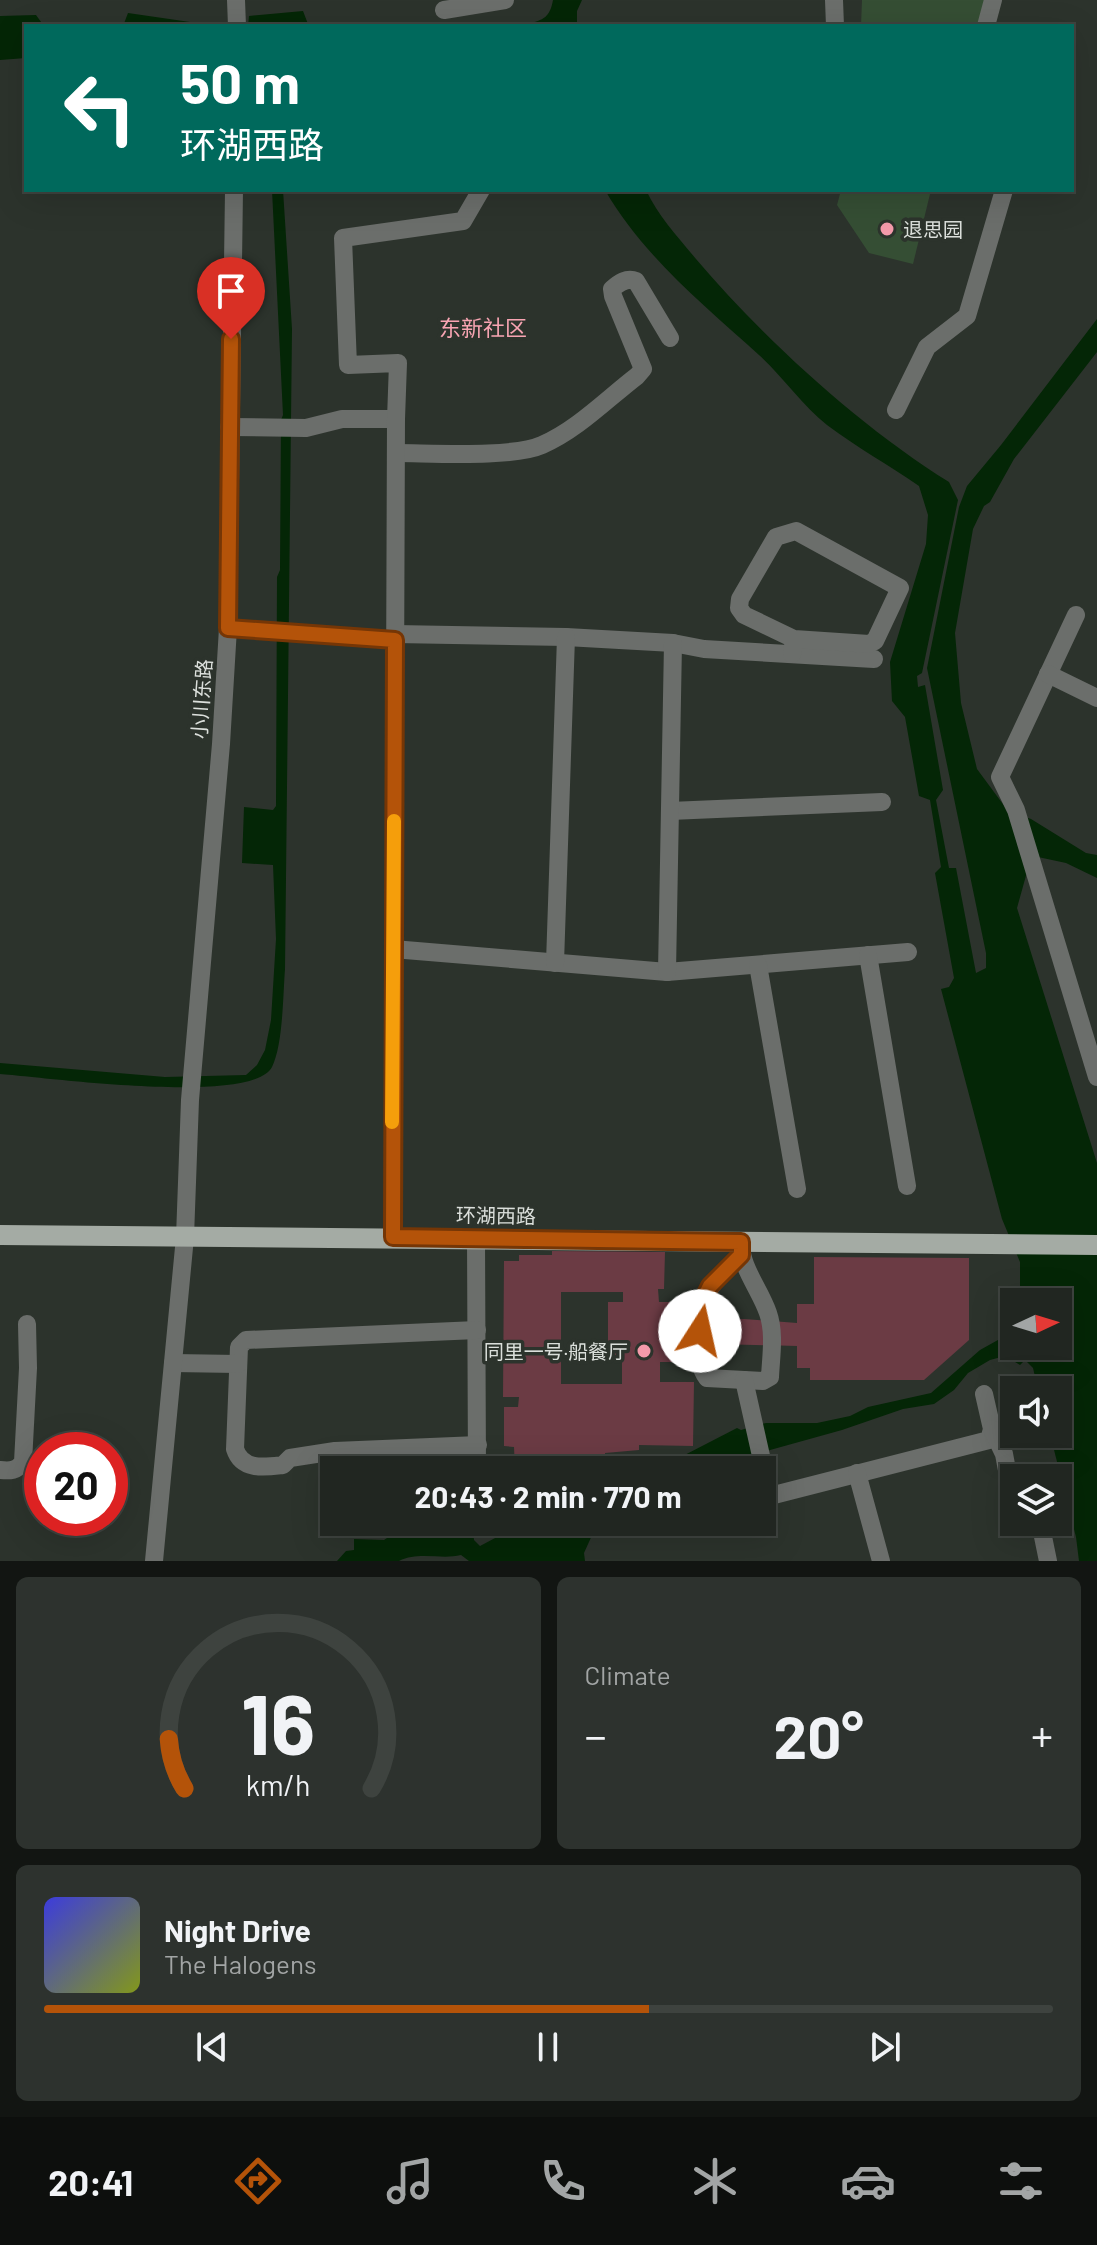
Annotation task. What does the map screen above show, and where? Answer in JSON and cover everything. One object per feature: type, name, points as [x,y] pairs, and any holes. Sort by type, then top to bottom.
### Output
[{"type":"main road","name":"环湖西路","points":[[0,1235],[393,1237],[741,1248],[992,1243],[1097,1245]]},
{"type":"street","points":[[236,0],[237,24]]},
{"type":"street","points":[[444,10],[505,0]]},
{"type":"street","points":[[834,0],[835,24]]},
{"type":"street","points":[[987,24],[993,0]]},
{"type":"street","name":"小川东路","points":[[154,1561],[185,1237],[190,1100],[228,628],[234,192]]},
{"type":"street","points":[[393,1237],[398,363],[348,365],[343,238],[463,221],[480,192]]},
{"type":"street","points":[[896,410],[927,347],[967,316],[1003,192]]},
{"type":"street","points":[[396,453],[517,451],[541,446],[563,433],[643,369],[612,289],[631,279],[636,281],[670,338]]},
{"type":"street","points":[[229,427],[277,425],[306,428],[342,419],[396,419]]},
{"type":"street","points":[[228,628],[303,635],[566,637],[673,643],[704,649],[793,646],[869,644],[875,641],[900,588],[796,531],[776,537],[740,599],[739,608],[744,615],[793,646],[874,659]]},
{"type":"street","points":[[1076,615],[1000,777],[1016,810],[1097,1077]]},
{"type":"street","points":[[555,963],[566,637]]},
{"type":"street","points":[[667,972],[673,643]]},
{"type":"street","points":[[1048,674],[1097,698]]},
{"type":"street","points":[[670,811],[882,802]]},
{"type":"street","points":[[393,949],[667,972],[908,952]]},
{"type":"street","points":[[868,955],[907,1186]]},
{"type":"street","points":[[758,965],[797,1189]]},
{"type":"street","points":[[476,1239],[478,1456]]},
{"type":"street","points":[[741,1248],[772,1327],[770,1377],[763,1381],[707,1378],[699,1357],[700,1306],[710,1286],[741,1248]]},
{"type":"street","points":[[0,1470],[12,1471],[23,1462],[27,1324]]},
{"type":"street","points":[[477,1330],[246,1340],[239,1347],[235,1449],[237,1457],[248,1465],[283,1465],[290,1458],[335,1451],[478,1445]]},
{"type":"street","points":[[173,1363],[238,1364]]},
{"type":"street","points":[[744,1380],[760,1456]]},
{"type":"street","points":[[984,1394],[992,1429],[1006,1464]]},
{"type":"street","points":[[776,1494],[989,1440],[992,1429]]},
{"type":"street","points":[[857,1473],[881,1561]]},
{"type":"street","points":[[1043,1536],[1048,1561]]},
{"type":"shaded area","points":[[553,0],[582,0],[577,11],[577,24],[527,24],[545,17]]},
{"type":"shaded area","points":[[862,0],[989,0],[983,24],[861,24]]},
{"type":"shaded area","points":[[303,11],[308,24],[248,24],[249,16]]},
{"type":"shaded area","points":[[128,13],[191,24],[124,24]]},
{"type":"shaded area","points":[[36,15],[43,24],[24,24],[24,58],[0,60],[0,16]]},
{"type":"shaded area","points":[[272,192],[283,192],[292,329],[285,969],[276,1058],[272,1067],[256,1079],[227,1085],[145,1086],[0,1074],[0,1063],[165,1077],[246,1075],[257,1065],[265,1050],[271,1020],[276,939],[273,865],[242,863],[244,807],[273,810],[276,806],[277,577],[280,570],[283,415]]},
{"type":"shaded area","points":[[606,192],[647,192],[675,234],[752,320],[848,408],[949,482],[958,500],[922,673],[917,676],[918,687],[925,685],[943,790],[936,800],[949,868],[956,868],[976,973],[986,968],[986,953],[927,668],[959,507],[967,486],[1097,319],[1097,352],[1014,459],[973,529],[955,633],[961,703],[977,769],[1008,811],[1031,819],[1086,853],[1097,855],[1097,878],[1066,863],[1038,857],[1027,872],[1017,908],[1097,1163],[1097,1561],[1079,1561],[1072,1521],[1072,1464],[1058,1464],[1054,1448],[1072,1448],[1072,1376],[1035,1376],[1033,1368],[1025,1360],[1072,1360],[1072,1288],[1020,1288],[1020,1262],[1002,1219],[941,989],[949,987],[954,978],[935,873],[941,867],[930,800],[919,796],[905,717],[892,701],[890,662],[926,544],[928,515],[919,486],[827,425],[637,237]]},
{"type":"shaded area","name":"退思园","points":[[840,192],[931,192],[913,264],[869,253],[837,205]]},
{"type":"shaded area","points":[[1000,1339],[1000,1357],[968,1373],[954,1390],[934,1404],[903,1409],[748,1456],[683,1456],[737,1428],[741,1430],[766,1423],[817,1423],[850,1416],[868,1407],[931,1393],[980,1350]]},
{"type":"shaded area","points":[[474,1536],[480,1546],[497,1537],[592,1536],[584,1553],[585,1561],[469,1561],[461,1555],[414,1557],[399,1561],[337,1561],[346,1551],[354,1550],[354,1539]]},
{"type":"building","points":[[552,1251],[665,1252],[664,1289],[658,1289],[659,1302],[680,1302],[680,1323],[744,1319],[797,1323],[797,1304],[814,1304],[814,1257],[969,1258],[969,1340],[924,1380],[810,1380],[810,1368],[797,1368],[797,1346],[680,1343],[680,1362],[660,1362],[660,1382],[694,1382],[693,1446],[639,1445],[639,1450],[605,1453],[605,1456],[514,1456],[514,1447],[504,1446],[504,1407],[518,1407],[519,1397],[503,1397],[504,1261],[519,1261],[519,1255],[552,1255]],"holes":[[[561,1292],[623,1292],[623,1302],[608,1302],[608,1360],[622,1360],[622,1384],[561,1384]]]},
{"type":"slow traffic","points":[[392,1122],[394,821]]},
{"type":"place","name":"退思园","points":[[887,229]]},
{"type":"place","name":"同里一号·船餐厅","points":[[644,1351]]},
{"type":"district","name":"东新社区","points":[[483,327]]},
{"type":"route","points":[[231,339],[228,628],[395,640],[393,1237],[741,1242],[741,1255],[710,1286],[700,1306],[700,1331]]}]
